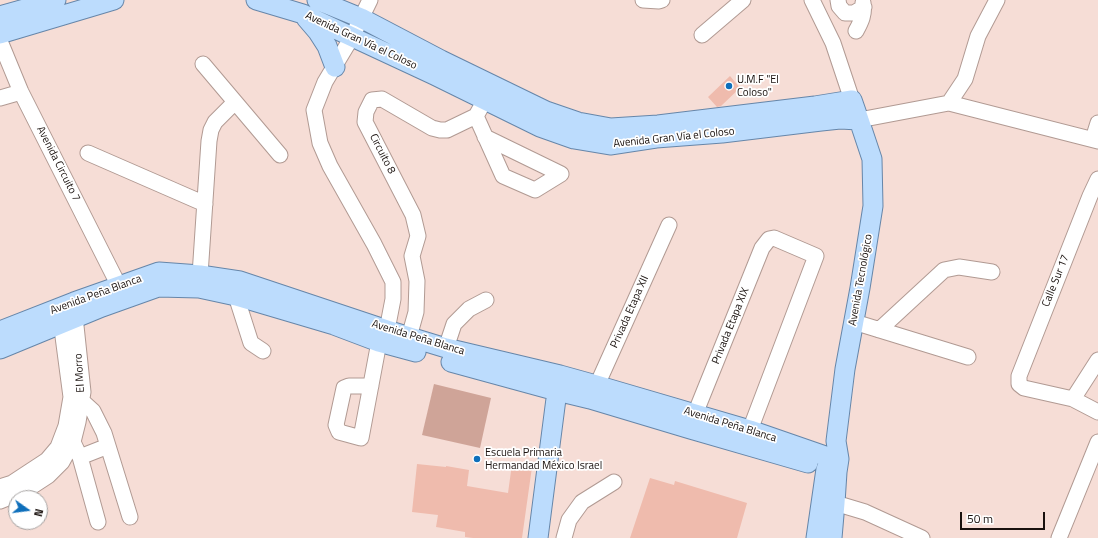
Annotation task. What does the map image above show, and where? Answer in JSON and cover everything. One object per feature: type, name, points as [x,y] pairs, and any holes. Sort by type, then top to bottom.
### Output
[{"type":"main road","points":[[3,27],[56,0]]},
{"type":"main road","points":[[3,27],[114,0]]},
{"type":"main road","name":"Avenida Gran Vía el Coloso","points":[[256,0],[303,14],[352,37],[480,108],[574,139],[610,146],[656,138],[722,133],[821,120],[859,120]]},
{"type":"main road","name":"Avenida Gran Vía el Coloso","points":[[317,0],[361,18],[441,60],[546,111],[578,122],[611,128],[666,124],[852,100]]},
{"type":"main road","points":[[303,14],[327,46],[336,66]]},
{"type":"main road","name":"Avenida Tecnológico","points":[[816,538],[833,460],[845,369],[873,206],[872,158],[852,100]]},
{"type":"main road","name":"Avenida Peña Blanca","points":[[0,349],[119,286],[159,272],[200,275],[240,281],[383,336],[409,337],[565,385]]},
{"type":"main road","name":"Avenida Peña Blanca","points":[[0,331],[67,313],[102,307],[158,287],[199,288],[236,296],[334,326],[383,336],[565,385],[695,414],[750,430],[833,460]]},
{"type":"main road","points":[[538,538],[565,385]]},
{"type":"main road","points":[[549,538],[563,431],[565,385]]},
{"type":"main road","name":"Avenida Peña Blanca","points":[[593,392],[690,429],[810,463],[833,460]]},
{"type":"main road","name":"Avenida Tecnológico","points":[[832,538],[836,503],[833,460]]},
{"type":"street","points":[[370,0],[352,37],[336,66],[325,82],[314,110],[320,143],[330,166],[374,244],[393,282],[392,299],[371,386]]},
{"type":"street","points":[[643,0],[662,0]]},
{"type":"street","points":[[702,35],[743,0]]},
{"type":"street","points":[[812,0],[832,43],[852,100]]},
{"type":"street","points":[[838,0],[839,6],[844,13],[854,14],[863,4]]},
{"type":"street","points":[[949,103],[964,79],[978,36],[997,0]]},
{"type":"street","points":[[856,31],[863,18],[863,4]]},
{"type":"street","name":"Avenida Circuito 7","points":[[3,27],[21,92],[119,286]]},
{"type":"street","points":[[203,64],[280,155]]},
{"type":"street","points":[[0,98],[21,92]]},
{"type":"street","name":"Circuito 8","points":[[409,337],[416,312],[417,281],[412,256],[418,236],[413,215],[365,122],[366,112],[372,100],[382,99],[432,128],[447,130],[480,108]]},
{"type":"street","points":[[200,275],[204,204],[211,130],[215,122],[235,102]]},
{"type":"street","name":"Avenida Gran Vía el Coloso","points":[[859,120],[949,103],[1095,140]]},
{"type":"street","points":[[480,108],[485,137],[503,176],[535,190],[561,174],[485,137]]},
{"type":"street","points":[[1095,140],[1098,123]]},
{"type":"street","points":[[88,153],[204,204]]},
{"type":"street","name":"Calle Sur 17","points":[[1073,399],[1024,388],[1019,384],[1019,376],[1098,179]]},
{"type":"street","name":"Privada Etapa XII","points":[[593,392],[669,225]]},
{"type":"street","name":"Privada Etapa XIX","points":[[695,414],[762,248],[769,239],[774,238],[816,256],[750,430]]},
{"type":"street","points":[[879,330],[944,270],[959,267],[992,272]]},
{"type":"street","points":[[236,296],[251,343],[263,351]]},
{"type":"street","points":[[446,348],[454,324],[469,309],[486,300]]},
{"type":"street","name":"El Morro","points":[[0,501],[26,491],[48,476],[62,462],[73,442],[83,392],[67,313]]},
{"type":"street","name":"El Morro","points":[[0,487],[12,483],[46,460],[58,446],[66,426],[71,398],[67,313]]},
{"type":"street","points":[[854,322],[968,357]]},
{"type":"street","points":[[1098,360],[1073,399],[1098,412]]},
{"type":"street","points":[[82,401],[93,411],[104,433],[130,517]]},
{"type":"street","points":[[73,442],[80,456],[98,522]]},
{"type":"street","points":[[1059,538],[1098,442]]},
{"type":"street","points":[[80,456],[108,446]]},
{"type":"street","points":[[564,538],[569,520],[582,502],[614,482]]},
{"type":"street","points":[[836,503],[865,512],[922,538]]},
{"type":"shaded area","points":[[434,384],[491,398],[480,448],[422,435]]},
{"type":"building","points":[[730,76],[740,88],[721,106],[717,107],[708,97]]},
{"type":"building","points":[[417,464],[446,466],[469,470],[467,486],[508,493],[512,464],[532,467],[522,538],[465,537],[465,532],[436,527],[438,515],[412,512]]},
{"type":"building","points":[[650,478],[674,485],[675,481],[747,503],[737,538],[630,538]]},
{"type":"place","name":"U.M.F \"El Coloso\"","points":[[729,86]]},
{"type":"place","name":"Escuela Primaria Hermandad México Israel","points":[[477,459]]}]
